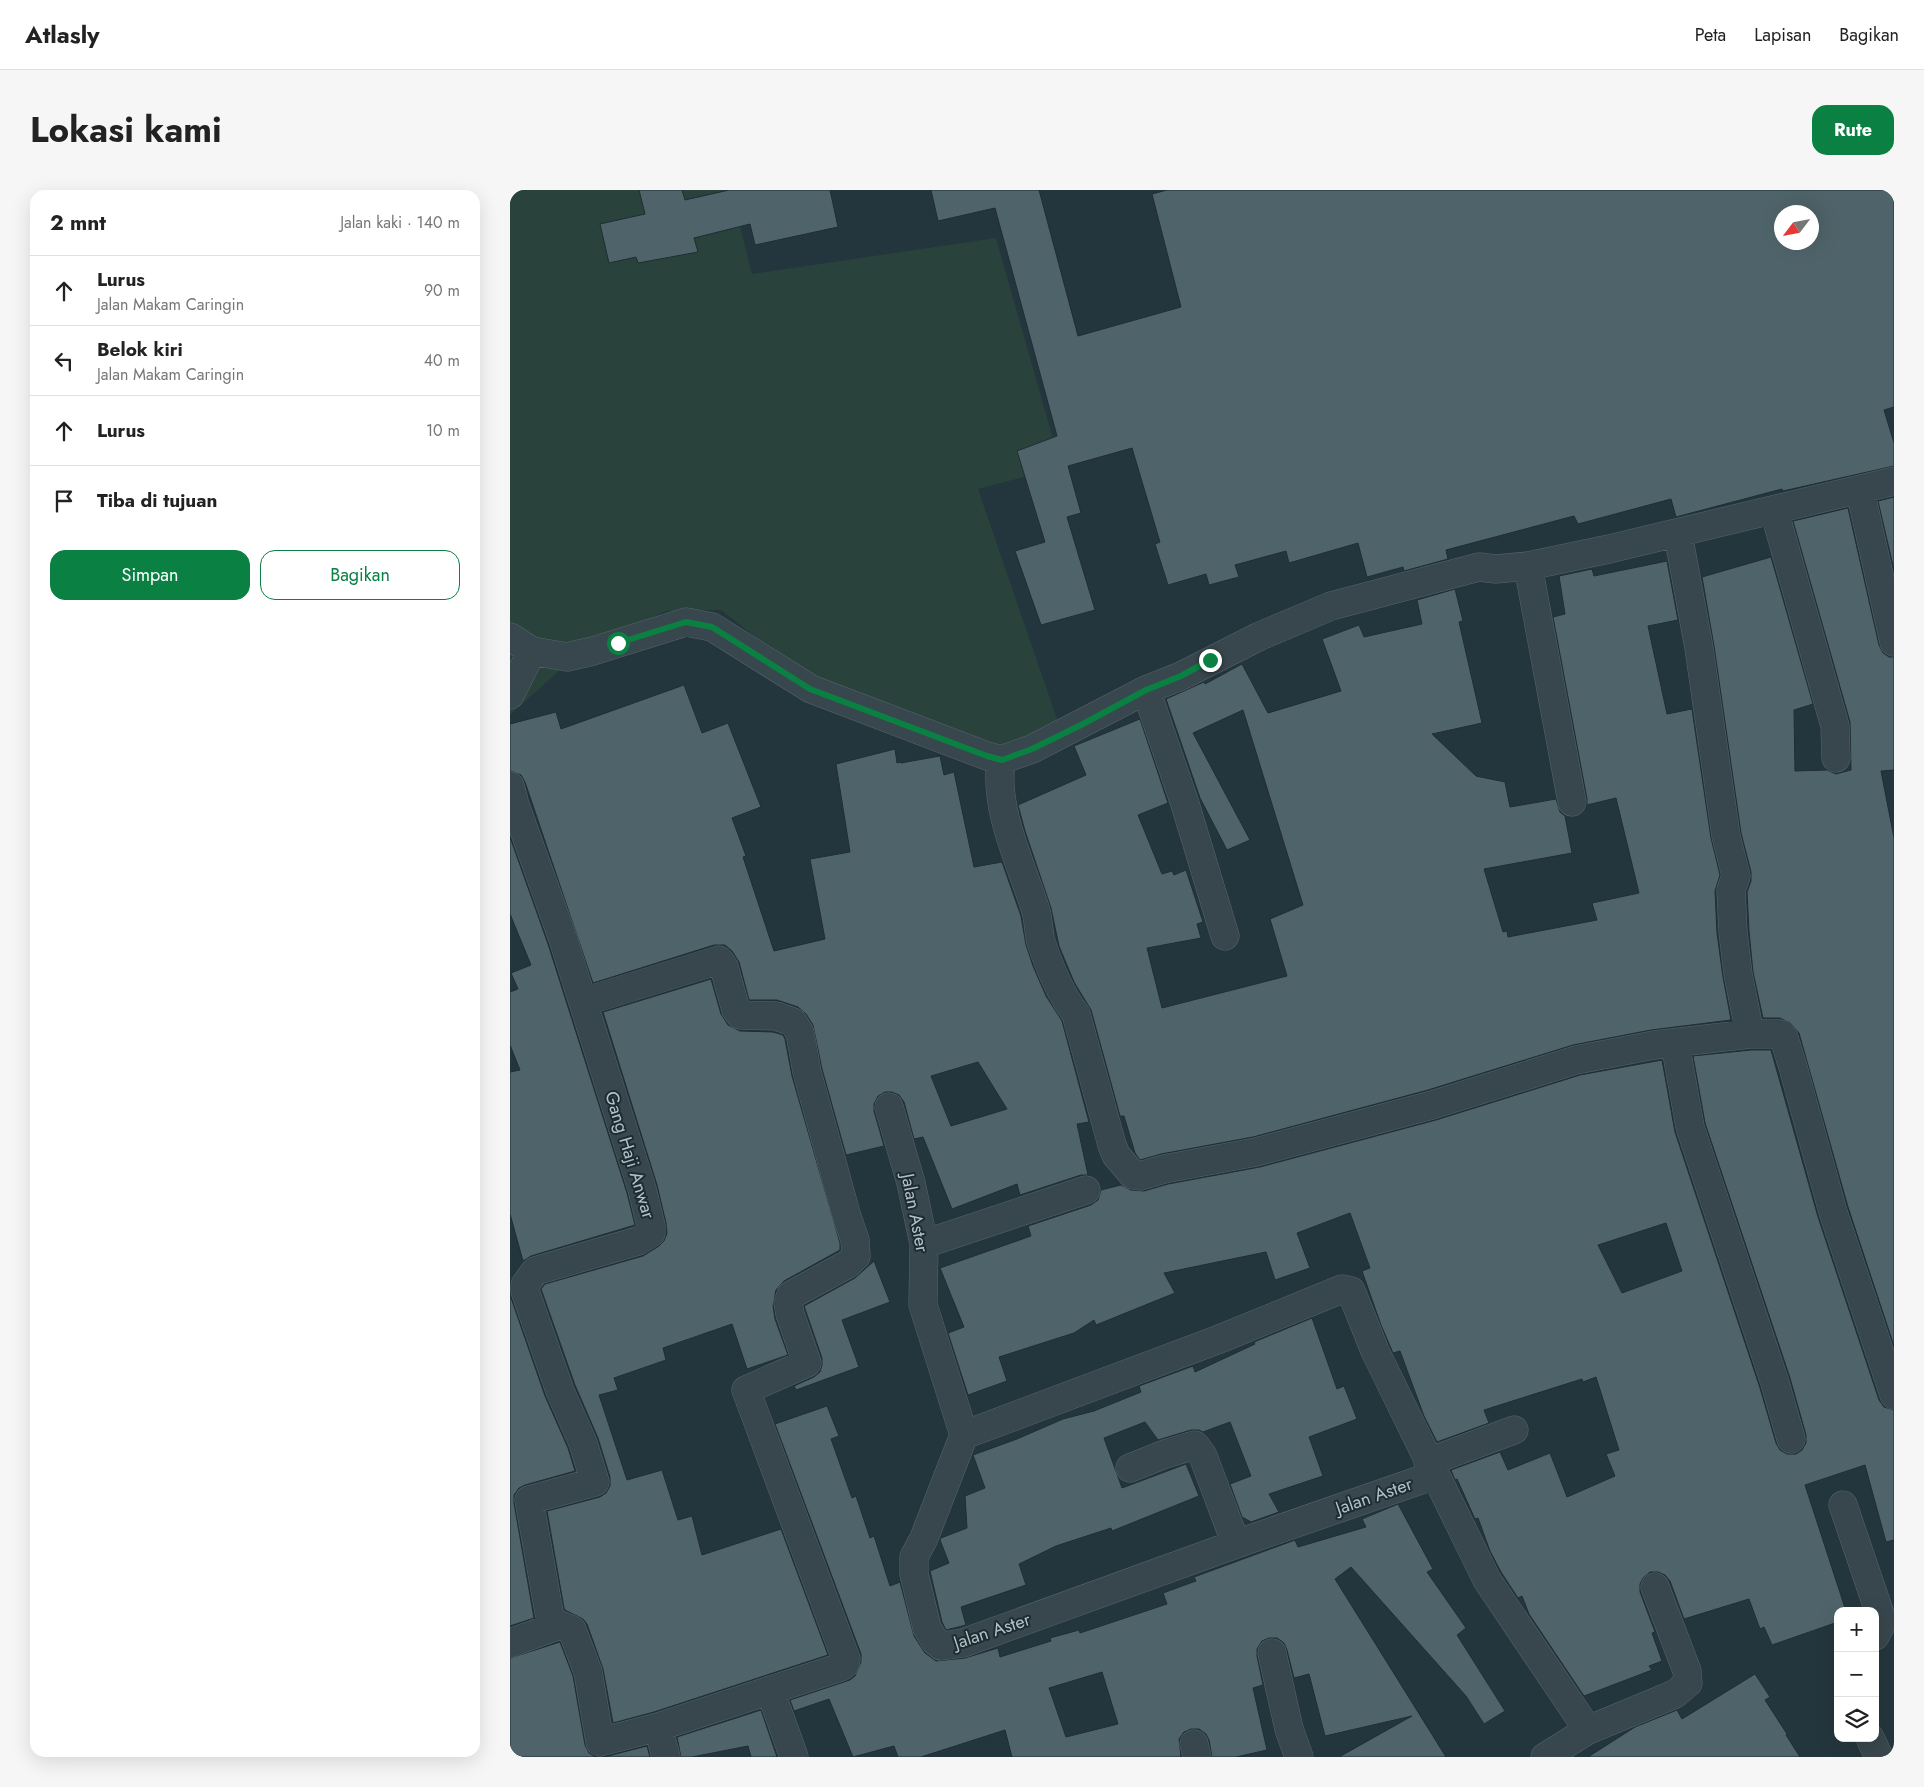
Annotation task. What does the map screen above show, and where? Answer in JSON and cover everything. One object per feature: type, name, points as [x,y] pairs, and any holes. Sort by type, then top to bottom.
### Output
[{"type":"street","points":[[510,695],[521,644],[567,657],[593,651],[686,622],[712,627],[810,689],[994,758],[1013,757],[1146,690],[1181,676],[1260,636],[1331,606],[1479,567],[1496,569],[1528,566],[1678,534],[1894,481]]},
{"type":"street","points":[[1860,490],[1894,642]]},
{"type":"street","points":[[1774,510],[1835,726],[1836,758]]},
{"type":"street","points":[[1678,534],[1699,648],[1724,826],[1736,876],[1731,890],[1732,932],[1750,1034]]},
{"type":"street","points":[[1528,566],[1572,802]]},
{"type":"street","points":[[1146,690],[1185,804],[1225,936]]},
{"type":"street","points":[[994,758],[1000,773],[1001,789],[1011,839],[1036,911],[1041,941],[1061,990],[1076,1014],[1116,1155],[1133,1175],[1140,1176],[1164,1169],[1256,1152],[1432,1105],[1576,1060],[1675,1043],[1775,1033],[1784,1038],[1833,1212],[1894,1395]]},
{"type":"street","name":"Gang Haji Anwar","points":[[512,799],[563,939],[642,1189],[651,1226],[651,1233],[638,1241],[535,1271],[525,1285],[525,1291],[560,1391],[582,1443],[595,1482],[529,1500],[549,1612],[554,1626]]},
{"type":"street","points":[[510,1643],[554,1626],[572,1630],[588,1672],[600,1742],[658,1727],[841,1667],[845,1664],[846,1659],[746,1390],[807,1363],[790,1314],[788,1303],[791,1295],[848,1264],[856,1256],[854,1240],[814,1097],[800,1033],[793,1022],[776,1016],[740,1015],[736,1010],[724,967],[719,960],[583,1002]]},
{"type":"street","points":[[1675,1043],[1690,1126],[1772,1374],[1791,1439]]},
{"type":"street","name":"Jalan Aster","points":[[889,1107],[911,1183],[924,1244],[923,1305],[964,1435],[924,1538],[914,1557],[914,1574],[927,1628],[935,1641],[941,1646],[963,1643],[1236,1544],[1432,1469],[1514,1430]]},
{"type":"street","points":[[924,1244],[1086,1190]]},
{"type":"street","points":[[964,1435],[1217,1340],[1342,1289],[1351,1291],[1375,1351],[1487,1580],[1588,1730]]},
{"type":"street","points":[[1130,1468],[1165,1454],[1195,1446],[1203,1456],[1236,1544]]},
{"type":"street","points":[[1843,1505],[1878,1607]]},
{"type":"street","points":[[1545,1757],[1588,1730],[1675,1694],[1688,1683],[1687,1671],[1655,1587]]},
{"type":"street","points":[[1879,1611],[1881,1625],[1879,1629]]},
{"type":"street","points":[[1272,1653],[1289,1729],[1299,1757]]},
{"type":"street","points":[[770,1690],[794,1757]]},
{"type":"street","points":[[658,1727],[666,1757]]},
{"type":"street","points":[[1872,1742],[1879,1757]]},
{"type":"green space","points":[[510,190],[731,190],[752,274],[996,238],[1061,467],[978,489],[1058,722],[1004,753],[811,680],[721,610],[666,611],[580,652],[510,715]]},
{"type":"building","points":[[639,190],[682,190],[685,200],[729,190],[830,190],[838,227],[755,245],[750,224],[694,238],[698,252],[638,263],[636,257],[609,263],[600,224],[645,214]]},
{"type":"building","points":[[931,190],[1039,190],[1078,336],[1181,307],[1152,194],[1167,190],[1894,190],[1894,407],[1884,410],[1894,443],[1894,466],[1783,491],[1782,489],[1676,517],[1671,499],[1578,524],[1574,516],[1446,550],[1448,559],[1404,571],[1403,567],[1367,577],[1358,543],[1289,563],[1286,551],[1235,565],[1239,577],[1209,585],[1206,574],[1168,585],[1155,544],[1160,542],[1132,448],[1068,466],[1081,513],[1067,517],[1095,610],[1041,625],[1015,551],[1045,542],[1017,451],[1057,436],[995,208],[938,221]]},
{"type":"building","points":[[1894,497],[1894,570],[1878,501]]},
{"type":"building","points":[[1848,508],[1879,645],[1883,653],[1889,657],[1894,657],[1894,770],[1881,771],[1894,838],[1894,1346],[1848,1207],[1799,1033],[1790,1023],[1780,1018],[1763,1018],[1753,972],[1749,931],[1747,892],[1751,881],[1751,872],[1741,833],[1702,577],[1771,557],[1813,704],[1794,710],[1795,771],[1827,770],[1836,774],[1851,770],[1850,722],[1793,521]]},
{"type":"building","points":[[1667,561],[1678,620],[1648,626],[1667,714],[1692,709],[1711,838],[1720,875],[1715,891],[1717,933],[1731,1020],[1651,1030],[1573,1045],[1428,1090],[1253,1137],[1161,1154],[1140,1160],[1135,1153],[1124,1116],[1120,1116],[1091,1010],[1074,982],[1059,946],[1051,908],[1018,805],[1086,775],[1074,746],[1140,719],[1168,803],[1138,815],[1162,874],[1172,871],[1174,875],[1186,870],[1203,922],[1197,924],[1201,938],[1147,948],[1162,1008],[1287,976],[1270,919],[1303,905],[1243,710],[1193,733],[1250,840],[1227,850],[1200,798],[1166,699],[1204,682],[1205,684],[1242,664],[1268,713],[1341,691],[1322,639],[1359,625],[1364,637],[1422,624],[1417,600],[1455,589],[1463,621],[1459,622],[1482,723],[1432,734],[1476,776],[1505,782],[1510,807],[1556,799],[1560,812],[1565,816],[1572,853],[1484,869],[1503,932],[1507,931],[1508,937],[1597,920],[1592,903],[1639,893],[1616,798],[1587,805],[1553,617],[1565,614],[1559,576],[1592,569],[1594,576]]},
{"type":"building","points":[[684,685],[702,733],[728,723],[761,807],[732,818],[746,856],[743,857],[774,951],[825,939],[810,859],[850,852],[836,764],[895,749],[897,763],[940,756],[944,775],[954,772],[974,867],[1002,862],[1021,916],[1026,945],[1033,966],[1046,996],[1062,1021],[1089,1122],[1077,1124],[1088,1175],[1081,1175],[1020,1195],[1017,1184],[952,1209],[923,1137],[914,1139],[904,1102],[899,1095],[892,1092],[885,1092],[878,1096],[874,1104],[874,1111],[884,1146],[846,1155],[822,1069],[813,1025],[806,1014],[798,1007],[777,1000],[749,1000],[739,962],[732,951],[725,945],[714,945],[593,983],[525,782],[521,775],[510,771],[510,724],[556,712],[561,729]],"holes":[[[978,1062],[1007,1109],[951,1126],[931,1076]]]},
{"type":"building","points":[[510,837],[548,944],[627,1193],[635,1225],[531,1256],[523,1261],[510,1214],[510,1072],[520,1070],[510,1045],[510,992],[518,989],[511,973],[531,965],[510,914]]},
{"type":"building","points":[[711,979],[721,1014],[728,1025],[740,1031],[773,1032],[783,1035],[785,1039],[792,1076],[840,1243],[840,1250],[784,1281],[776,1290],[773,1306],[775,1319],[788,1355],[747,1369],[732,1324],[663,1348],[666,1360],[614,1378],[618,1390],[599,1395],[627,1480],[662,1470],[678,1520],[692,1516],[702,1555],[781,1529],[828,1655],[654,1712],[613,1723],[603,1669],[587,1624],[583,1619],[564,1608],[547,1511],[600,1497],[606,1493],[610,1486],[610,1477],[598,1438],[575,1385],[541,1289],[545,1284],[643,1256],[664,1241],[667,1233],[666,1223],[657,1185],[603,1012]]},
{"type":"building","points":[[1751,1050],[1771,1050],[1818,1217],[1879,1400],[1884,1407],[1894,1410],[1894,1540],[1886,1542],[1865,1465],[1805,1485],[1845,1607],[1834,1607],[1834,1623],[1772,1645],[1764,1627],[1760,1629],[1749,1599],[1684,1619],[1670,1581],[1665,1575],[1658,1572],[1650,1572],[1643,1578],[1640,1584],[1640,1592],[1655,1632],[1652,1633],[1662,1661],[1649,1666],[1652,1670],[1584,1696],[1529,1614],[1522,1596],[1518,1598],[1501,1572],[1490,1551],[1478,1518],[1475,1519],[1451,1470],[1500,1452],[1508,1470],[1550,1453],[1567,1497],[1615,1476],[1606,1454],[1619,1450],[1596,1377],[1583,1382],[1582,1379],[1484,1410],[1489,1423],[1437,1442],[1424,1416],[1400,1351],[1393,1353],[1381,1325],[1362,1271],[1370,1268],[1350,1213],[1297,1233],[1310,1268],[1275,1280],[1266,1252],[1164,1273],[1175,1293],[1096,1325],[1094,1320],[1074,1333],[999,1357],[1007,1381],[968,1395],[948,1333],[964,1327],[940,1268],[1031,1236],[1028,1226],[1091,1205],[1098,1200],[1101,1190],[1121,1185],[1131,1190],[1144,1191],[1168,1184],[1260,1167],[1436,1120],[1580,1075],[1662,1060],[1675,1132],[1760,1388],[1776,1443],[1780,1450],[1787,1454],[1796,1454],[1802,1450],[1806,1443],[1806,1435],[1790,1378],[1705,1123],[1693,1056]],"holes":[[[1666,1223],[1682,1271],[1622,1293],[1598,1245]]]},
{"type":"building","points":[[874,1261],[890,1302],[842,1320],[859,1367],[796,1390],[794,1386],[814,1377],[820,1372],[822,1365],[822,1358],[804,1306],[855,1278]]},
{"type":"building","points":[[510,1295],[545,1396],[568,1448],[575,1471],[525,1485],[519,1488],[514,1495],[534,1618],[510,1626]]},
{"type":"building","points":[[1312,1318],[1337,1389],[1344,1386],[1357,1419],[1309,1437],[1323,1476],[1269,1494],[1279,1512],[1251,1522],[1242,1517],[1230,1484],[1251,1476],[1230,1422],[1203,1432],[1191,1430],[1158,1440],[1145,1422],[1104,1438],[1122,1488],[1186,1464],[1199,1496],[1112,1531],[1111,1528],[1056,1546],[1019,1564],[1026,1585],[961,1607],[966,1625],[946,1630],[942,1622],[930,1571],[949,1563],[940,1540],[941,1538],[967,1528],[965,1496],[985,1488],[973,1455],[1063,1419],[1094,1411],[1141,1392],[1139,1386],[1193,1366],[1195,1372],[1255,1344],[1254,1342]]},
{"type":"building","points":[[827,1406],[839,1436],[831,1439],[852,1498],[856,1496],[870,1538],[874,1536],[890,1586],[900,1582],[914,1636],[925,1653],[936,1661],[965,1658],[998,1648],[1000,1657],[1051,1641],[1050,1638],[1079,1630],[1080,1633],[1167,1604],[1163,1593],[1196,1581],[1194,1577],[1295,1540],[1298,1547],[1366,1527],[1362,1519],[1398,1504],[1433,1569],[1427,1572],[1466,1628],[1457,1635],[1505,1711],[1484,1724],[1466,1696],[1351,1567],[1335,1579],[1446,1757],[1339,1757],[1412,1716],[1325,1736],[1309,1674],[1294,1678],[1284,1643],[1277,1638],[1269,1638],[1262,1641],[1257,1649],[1263,1685],[1253,1688],[1267,1750],[1236,1757],[1212,1757],[1206,1734],[1199,1729],[1191,1729],[1184,1732],[1179,1739],[1181,1757],[1012,1757],[1005,1730],[921,1757],[898,1757],[894,1746],[853,1757],[829,1699],[794,1711],[790,1700],[850,1680],[855,1676],[861,1662],[861,1654],[775,1424]],"holes":[[[1102,1672],[1118,1724],[1066,1737],[1049,1688]]]},
{"type":"building","points":[[560,1642],[573,1676],[585,1745],[589,1753],[596,1757],[510,1757],[510,1658]]},
{"type":"building","points":[[1755,1674],[1770,1697],[1765,1700],[1800,1757],[1588,1757],[1635,1727],[1677,1710],[1682,1719]]},
{"type":"building","points":[[761,1710],[777,1757],[751,1757],[748,1746],[692,1757],[681,1757],[677,1737]]},
{"type":"building","points":[[647,1746],[650,1757],[604,1757]]},
{"type":"route","points":[[618,643],[686,622],[712,627],[810,689],[881,717],[1002,760],[1032,749],[1146,690],[1181,676],[1210,660]]}]
